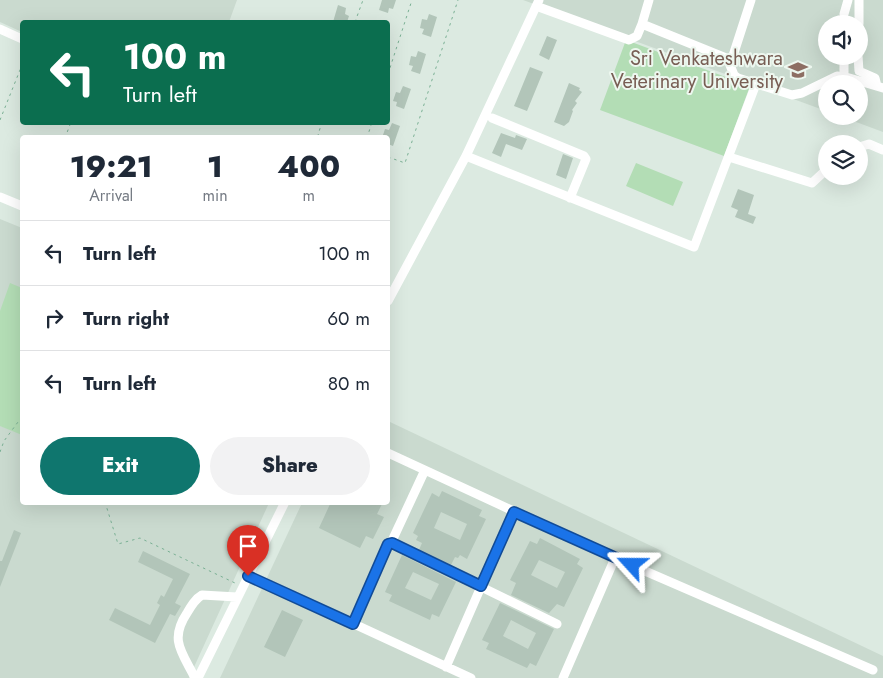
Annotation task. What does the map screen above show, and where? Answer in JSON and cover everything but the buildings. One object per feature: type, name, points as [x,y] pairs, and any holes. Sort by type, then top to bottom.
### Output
[{"type":"lane","points":[[390,297],[466,156],[538,3],[629,40],[637,36],[649,0]]},
{"type":"lane","points":[[750,0],[731,60],[730,65],[734,76],[786,94],[797,95],[818,85]]},
{"type":"lane","points":[[844,14],[848,0]]},
{"type":"lane","points":[[858,15],[859,0]]},
{"type":"lane","points":[[642,24],[731,60]]},
{"type":"lane","points":[[0,29],[20,38]]},
{"type":"lane","points":[[857,75],[858,68]]},
{"type":"lane","points":[[858,68],[860,72],[875,78],[880,87]]},
{"type":"lane","points":[[466,156],[694,247],[756,84]]},
{"type":"lane","points":[[492,118],[584,156],[586,159],[570,198]]},
{"type":"lane","points":[[868,144],[883,150]]},
{"type":"lane","points":[[729,156],[812,184],[818,178]]},
{"type":"lane","points":[[0,197],[20,205]]},
{"type":"lane","points":[[390,454],[615,558],[873,670]]},
{"type":"lane","points":[[353,624],[388,544],[392,543],[425,470]]},
{"type":"lane","points":[[196,678],[284,505]]},
{"type":"lane","points":[[446,666],[514,512]]},
{"type":"lane","points":[[392,543],[557,624]]},
{"type":"lane","points":[[563,678],[615,558]]},
{"type":"lane","points":[[248,576],[470,678]]},
{"type":"lane","points":[[196,678],[177,640],[179,624],[197,598],[202,595],[237,597]]},
{"type":"path","points":[[356,20],[363,0]]},
{"type":"path","points":[[390,68],[412,0]]},
{"type":"path","points":[[390,158],[405,163],[458,0]]},
{"type":"path","points":[[0,120],[20,70]]},
{"type":"path","points":[[0,452],[4,441],[18,422],[20,422]]},
{"type":"path","points":[[106,505],[118,544],[140,538],[242,586]]},
{"type":"shaded area","points":[[0,0],[237,0],[230,20],[20,20],[20,31],[0,22]]},
{"type":"shaded area","name":"Sri Venkateshwara Veterinary University","points":[[523,0],[883,0],[883,132],[864,125],[868,125],[868,75],[818,75],[818,108]]},
{"type":"shaded area","points":[[0,219],[20,227],[20,505],[268,505],[189,678],[0,678]]},
{"type":"shaded area","points":[[390,422],[883,656],[883,678],[220,678],[301,505],[390,505]]},
{"type":"green space","points":[[626,40],[750,86],[724,156],[600,110]]},
{"type":"green space","points":[[636,163],[683,182],[673,206],[626,186]]},
{"type":"green space","points":[[10,283],[20,287],[20,434],[0,426],[0,311]]},
{"type":"place","name":"Sri Venkateshwara Veterinary University","points":[[798,70]]},
{"type":"route","points":[[248,576],[353,624],[388,544],[392,543],[481,586],[514,512],[632,565]]}]
